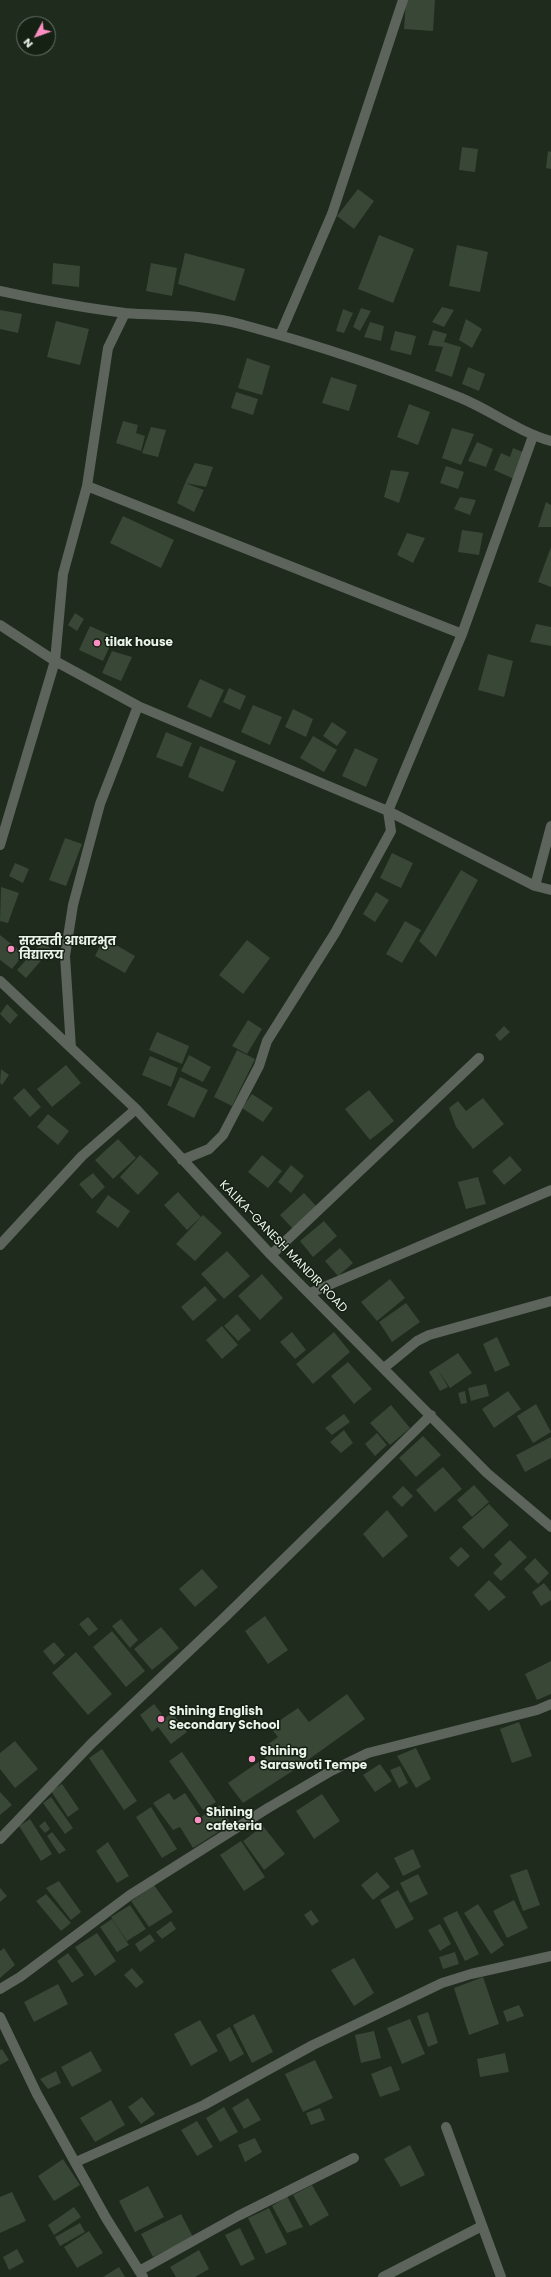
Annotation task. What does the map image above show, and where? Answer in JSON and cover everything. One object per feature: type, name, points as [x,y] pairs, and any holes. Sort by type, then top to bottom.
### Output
[{"type":"street","points":[[280,336],[332,214],[402,0]]},
{"type":"street","points":[[0,291],[47,302],[125,313],[174,316],[238,323],[428,384],[482,406],[533,436],[551,441]]},
{"type":"street","points":[[0,845],[55,661],[63,574],[87,486],[108,348],[125,313]]},
{"type":"street","points":[[182,1160],[209,1149],[223,1135],[260,1066],[267,1041],[335,933],[391,831],[388,812],[462,634],[533,436]]},
{"type":"street","points":[[87,486],[462,634]]},
{"type":"street","points":[[0,625],[55,661],[138,706],[388,812],[535,886],[551,890]]},
{"type":"street","points":[[71,1048],[65,956],[73,905],[100,804],[138,706]]},
{"type":"street","points":[[535,886],[551,826]]},
{"type":"street","name":"KALIKA-GANESH MANDIR ROAD","points":[[0,981],[136,1109],[271,1255],[431,1414],[487,1473],[551,1527]]},
{"type":"street","points":[[271,1255],[479,1058]]},
{"type":"street","points":[[0,1245],[82,1156],[136,1109]]},
{"type":"street","points":[[310,1293],[551,1190]]},
{"type":"street","points":[[384,1368],[417,1341],[429,1335],[551,1301]]},
{"type":"street","points":[[0,1839],[92,1743],[225,1617],[431,1414]]},
{"type":"street","points":[[0,1989],[20,1977],[130,1895],[268,1808],[331,1771],[368,1753],[537,1710],[551,1704]]},
{"type":"street","points":[[76,2162],[204,2105],[313,2045],[442,1983],[470,1974],[551,1956]]},
{"type":"street","points":[[0,2017],[37,2094],[106,2218],[141,2274],[238,2216],[354,2158]]},
{"type":"street","points":[[446,2127],[501,2277]]},
{"type":"street","points":[[383,2277],[482,2226]]},
{"type":"building","points":[[406,0],[435,0],[433,31],[404,29]]},
{"type":"building","points":[[462,147],[478,149],[475,172],[459,170]]},
{"type":"building","points":[[548,151],[551,152],[551,169],[546,168]]},
{"type":"building","points":[[358,189],[374,201],[354,229],[337,216]]},
{"type":"building","points":[[379,235],[414,249],[393,303],[358,289]]},
{"type":"building","points":[[457,245],[488,252],[480,292],[449,286]]},
{"type":"building","points":[[185,253],[245,269],[235,301],[178,284]]},
{"type":"building","points":[[53,263],[80,266],[79,287],[52,284]]},
{"type":"building","points":[[151,263],[177,268],[172,296],[146,291]]},
{"type":"building","points":[[442,307],[454,310],[444,327],[432,322]]},
{"type":"building","points":[[361,308],[371,311],[360,331],[353,327]]},
{"type":"building","points":[[343,309],[353,313],[344,333],[336,331]]},
{"type":"building","points":[[0,310],[22,314],[18,333],[0,329]]},
{"type":"building","points":[[466,319],[482,329],[472,348],[459,340]]},
{"type":"building","points":[[56,321],[89,329],[80,365],[47,357]]},
{"type":"building","points":[[370,322],[384,326],[381,341],[364,337]]},
{"type":"building","points":[[433,330],[447,334],[444,342],[461,347],[452,377],[435,371],[443,347],[428,345]]},
{"type":"building","points":[[395,331],[416,336],[411,355],[390,350]]},
{"type":"building","points":[[247,358],[270,366],[262,395],[238,388]]},
{"type":"building","points":[[468,367],[485,374],[479,391],[462,384]]},
{"type":"building","points":[[331,377],[357,385],[349,411],[322,403]]},
{"type":"building","points":[[236,392],[258,399],[253,415],[231,408]]},
{"type":"building","points":[[409,404],[430,412],[418,445],[397,437]]},
{"type":"building","points":[[123,421],[138,425],[136,433],[145,436],[141,451],[116,443]]},
{"type":"building","points":[[151,427],[166,430],[158,457],[142,453]]},
{"type":"building","points":[[452,428],[474,434],[461,465],[442,458]]},
{"type":"building","points":[[477,442],[493,449],[486,467],[468,461]]},
{"type":"building","points":[[513,448],[525,453],[514,479],[494,470],[501,453],[510,457]]},
{"type":"building","points":[[195,463],[213,467],[206,487],[185,483]]},
{"type":"building","points":[[446,466],[464,472],[458,489],[440,483]]},
{"type":"building","points":[[391,470],[409,472],[399,503],[384,497]]},
{"type":"building","points":[[185,483],[204,490],[194,512],[177,503]]},
{"type":"building","points":[[460,497],[476,500],[470,515],[454,509]]},
{"type":"building","points":[[546,502],[551,505],[551,527],[538,527]]},
{"type":"building","points":[[123,516],[174,540],[161,568],[110,543]]},
{"type":"building","points":[[462,530],[483,533],[479,555],[458,552]]},
{"type":"building","points":[[407,533],[425,538],[413,563],[397,555]]},
{"type":"building","points":[[551,547],[551,587],[538,582]]},
{"type":"building","points":[[75,613],[84,619],[77,631],[68,625]]},
{"type":"building","points":[[536,624],[551,627],[551,646],[530,642]]},
{"type":"building","name":"tilak house","points":[[90,626],[114,637],[103,661],[79,650]]},
{"type":"building","points":[[112,651],[132,657],[121,681],[102,673]]},
{"type":"building","points":[[488,654],[513,661],[504,697],[478,690]]},
{"type":"building","points":[[200,679],[224,690],[211,718],[187,707]]},
{"type":"building","points":[[229,688],[246,696],[240,710],[223,702]]},
{"type":"building","points":[[253,705],[282,717],[270,745],[241,732]]},
{"type":"building","points":[[293,709],[313,719],[306,737],[285,727]]},
{"type":"building","points":[[332,722],[347,732],[337,746],[323,736]]},
{"type":"building","points":[[166,732],[192,743],[182,767],[156,757]]},
{"type":"building","points":[[313,736],[337,750],[324,772],[300,758]]},
{"type":"building","points":[[200,746],[236,761],[223,792],[188,777]]},
{"type":"building","points":[[355,748],[378,759],[366,787],[342,776]]},
{"type":"building","points":[[65,838],[82,844],[66,886],[49,880]]},
{"type":"building","points":[[392,853],[413,863],[401,888],[380,878]]},
{"type":"building","points":[[15,863],[29,869],[23,883],[9,876]]},
{"type":"building","points":[[461,870],[478,880],[436,957],[419,941]]},
{"type":"building","points":[[1,887],[19,893],[8,923],[0,921]]},
{"type":"building","points":[[376,892],[389,900],[375,922],[363,914]]},
{"type":"building","points":[[405,921],[421,930],[402,963],[386,954]]},
{"type":"building","points":[[0,935],[24,954],[12,969],[0,960]]},
{"type":"building","points":[[104,938],[135,956],[125,973],[95,956]]},
{"type":"building","points":[[247,940],[270,958],[243,994],[219,975]]},
{"type":"building","name":"सरस्वती आधारभुत विद्यालय","points":[[43,941],[51,949],[26,978],[17,970]]},
{"type":"building","points":[[7,1004],[18,1015],[10,1024],[0,1014]]},
{"type":"building","points":[[248,1020],[262,1029],[247,1054],[232,1046]]},
{"type":"building","points":[[504,1026],[510,1032],[500,1041],[495,1035]]},
{"type":"building","points":[[157,1032],[189,1046],[182,1064],[149,1050]]},
{"type":"building","points":[[237,1050],[255,1059],[232,1106],[214,1097]]},
{"type":"building","points":[[189,1055],[211,1067],[203,1082],[181,1071]]},
{"type":"building","points":[[150,1056],[178,1068],[171,1087],[142,1075]]},
{"type":"building","points":[[66,1065],[81,1083],[52,1107],[37,1089]]},
{"type":"building","points":[[1,1069],[9,1075],[2,1085],[0,1083]]},
{"type":"building","points":[[180,1077],[208,1090],[194,1118],[167,1105]]},
{"type":"building","points":[[24,1088],[41,1107],[30,1117],[13,1098]]},
{"type":"building","points":[[369,1090],[394,1121],[370,1140],[345,1109]]},
{"type":"building","points":[[252,1094],[273,1108],[263,1122],[242,1108]]},
{"type":"building","points":[[483,1098],[504,1124],[473,1149],[456,1127],[449,1108],[458,1101],[466,1111]]},
{"type":"building","points":[[48,1114],[69,1131],[58,1145],[37,1127]]},
{"type":"building","points":[[118,1139],[136,1158],[113,1179],[95,1160]]},
{"type":"building","points":[[140,1155],[159,1173],[138,1195],[120,1177]]},
{"type":"building","points":[[262,1155],[282,1171],[268,1188],[248,1172]]},
{"type":"building","points":[[510,1156],[522,1170],[504,1185],[492,1171]]},
{"type":"building","points":[[291,1165],[304,1176],[291,1193],[278,1182]]},
{"type":"building","points":[[93,1173],[105,1187],[92,1199],[79,1184]]},
{"type":"building","points":[[478,1177],[486,1204],[466,1209],[458,1182]]},
{"type":"building","points":[[178,1192],[201,1217],[187,1230],[164,1205]]},
{"type":"building","points":[[304,1193],[318,1208],[294,1230],[280,1215]]},
{"type":"building","points":[[108,1195],[130,1211],[118,1228],[96,1212]]},
{"type":"building","points":[[203,1215],[222,1233],[195,1261],[176,1244]]},
{"type":"building","points":[[324,1221],[337,1236],[313,1257],[300,1241]]},
{"type":"building","points":[[340,1248],[353,1263],[338,1276],[325,1261]]},
{"type":"building","points":[[227,1251],[250,1276],[224,1299],[201,1274]]},
{"type":"building","points":[[262,1274],[283,1298],[260,1320],[238,1296]]},
{"type":"building","points":[[390,1279],[405,1298],[377,1321],[361,1302]]},
{"type":"building","points":[[205,1286],[217,1300],[193,1321],[181,1307]]},
{"type":"building","points":[[406,1303],[420,1322],[392,1342],[379,1322]]},
{"type":"building","points":[[237,1314],[251,1330],[238,1341],[224,1326]]},
{"type":"building","points":[[222,1326],[238,1345],[222,1359],[206,1340]]},
{"type":"building","points":[[292,1332],[306,1350],[295,1359],[280,1342]]},
{"type":"building","points":[[334,1332],[350,1352],[313,1384],[296,1364]]},
{"type":"building","points":[[497,1337],[510,1365],[495,1372],[483,1344]]},
{"type":"building","points":[[458,1353],[472,1373],[450,1388],[438,1370],[448,1387],[440,1391],[429,1372]]},
{"type":"building","points":[[348,1362],[372,1389],[354,1404],[331,1376]]},
{"type":"building","points":[[486,1384],[489,1396],[471,1401],[468,1388]]},
{"type":"building","points":[[465,1391],[467,1403],[461,1404],[458,1393]]},
{"type":"building","points":[[508,1391],[521,1409],[494,1428],[482,1409]]},
{"type":"building","points":[[536,1404],[551,1432],[533,1443],[517,1416]]},
{"type":"building","points":[[391,1405],[410,1428],[390,1445],[370,1423]]},
{"type":"building","points":[[344,1414],[350,1422],[332,1435],[325,1428]]},
{"type":"building","points":[[344,1430],[353,1443],[341,1453],[330,1442]]},
{"type":"building","points":[[377,1433],[387,1445],[375,1456],[365,1444]]},
{"type":"building","points":[[423,1436],[441,1455],[416,1477],[399,1458]]},
{"type":"building","points":[[551,1437],[551,1458],[525,1472],[516,1455]]},
{"type":"building","points":[[443,1467],[462,1489],[435,1512],[416,1490]]},
{"type":"building","points":[[474,1485],[489,1502],[472,1517],[457,1500]]},
{"type":"building","points":[[403,1486],[413,1496],[402,1507],[392,1497]]},
{"type":"building","points":[[489,1504],[509,1525],[483,1549],[462,1527]]},
{"type":"building","points":[[387,1510],[408,1536],[383,1558],[363,1534]]},
{"type":"building","points":[[510,1540],[527,1557],[501,1581],[493,1573],[502,1564],[494,1555]]},
{"type":"building","points":[[461,1547],[470,1556],[458,1567],[449,1558]]},
{"type":"building","points":[[535,1558],[549,1573],[538,1584],[524,1569]]},
{"type":"building","points":[[202,1569],[218,1587],[195,1607],[179,1589]]},
{"type":"building","points":[[489,1580],[506,1597],[489,1611],[474,1595]]},
{"type":"building","points":[[544,1583],[551,1592],[551,1600],[541,1606],[532,1592]]},
{"type":"building","points":[[265,1616],[288,1650],[268,1664],[245,1631]]},
{"type":"building","points":[[88,1617],[98,1629],[89,1636],[79,1624]]},
{"type":"building","points":[[121,1619],[138,1640],[130,1648],[112,1626]]},
{"type":"building","points":[[161,1627],[179,1648],[152,1670],[134,1649]]},
{"type":"building","points":[[112,1631],[145,1671],[126,1687],[93,1647]]},
{"type":"building","points":[[54,1642],[65,1655],[54,1665],[43,1651]]},
{"type":"building","points":[[76,1652],[112,1694],[88,1715],[52,1673]]},
{"type":"building","points":[[551,1661],[551,1694],[537,1700],[525,1674]]},
{"type":"building","points":[[347,1694],[365,1719],[294,1770],[243,1803],[228,1783],[270,1754],[264,1747],[278,1737],[270,1727],[298,1708],[309,1722]]},
{"type":"building","points":[[154,1704],[165,1718],[172,1713],[187,1732],[171,1744],[158,1727],[152,1732],[140,1715]]},
{"type":"building","points":[[519,1722],[532,1756],[512,1763],[500,1729]]},
{"type":"building","points":[[15,1741],[38,1769],[15,1788],[0,1769],[0,1753]]},
{"type":"building","points":[[416,1748],[431,1779],[416,1788],[397,1756]]},
{"type":"building","points":[[102,1749],[137,1801],[124,1810],[89,1758]]},
{"type":"building","points":[[182,1752],[216,1802],[203,1810],[169,1761]]},
{"type":"building","name":"Shining Saraswoti Tempe","points":[[253,1754],[257,1759],[250,1764],[247,1759]]},
{"type":"building","points":[[380,1764],[392,1781],[375,1792],[363,1775]]},
{"type":"building","points":[[400,1766],[408,1783],[399,1788],[390,1770]]},
{"type":"building","points":[[62,1784],[79,1809],[68,1817],[51,1791]]},
{"type":"building","points":[[0,1792],[12,1805],[0,1815]]},
{"type":"building","name":"Shining cafeteria","points":[[169,1793],[174,1800],[185,1793],[201,1817],[220,1805],[231,1824],[193,1848],[180,1827],[173,1830],[153,1803]]},
{"type":"building","points":[[322,1794],[340,1821],[314,1839],[296,1811]]},
{"type":"building","points":[[51,1797],[73,1828],[65,1834],[43,1803]]},
{"type":"building","points":[[151,1807],[177,1849],[162,1858],[136,1817]]},
{"type":"building","points":[[30,1819],[52,1854],[41,1861],[19,1826]]},
{"type":"building","points":[[45,1821],[50,1829],[45,1833],[39,1826]]},
{"type":"building","points":[[263,1826],[285,1854],[264,1870],[243,1841]]},
{"type":"building","points":[[52,1832],[66,1850],[59,1854],[47,1836]]},
{"type":"building","points":[[241,1841],[265,1877],[244,1891],[220,1855]]},
{"type":"building","points":[[108,1842],[129,1876],[117,1883],[96,1851]]},
{"type":"building","points":[[413,1849],[421,1867],[403,1876],[394,1858]]},
{"type":"building","points":[[527,1869],[540,1905],[523,1911],[510,1875]]},
{"type":"building","points":[[377,1872],[390,1887],[373,1900],[361,1885]]},
{"type":"building","points":[[418,1874],[428,1894],[410,1903],[400,1883]]},
{"type":"building","points":[[59,1881],[81,1912],[71,1920],[46,1888]]},
{"type":"building","points":[[154,1885],[173,1912],[149,1927],[131,1901]]},
{"type":"building","points":[[0,1888],[7,1896],[0,1902]]},
{"type":"building","points":[[398,1890],[414,1919],[396,1929],[380,1900]]},
{"type":"building","points":[[46,1894],[71,1923],[61,1931],[36,1901]]},
{"type":"building","points":[[514,1900],[528,1928],[507,1938],[493,1911]]},
{"type":"building","points":[[478,1904],[504,1945],[491,1954],[464,1913]]},
{"type":"building","points":[[130,1905],[146,1929],[127,1941],[111,1917]]},
{"type":"building","points":[[311,1910],[319,1921],[312,1926],[304,1915]]},
{"type":"building","points":[[457,1911],[479,1954],[465,1961],[443,1918]]},
{"type":"building","points":[[112,1919],[129,1945],[117,1952],[100,1927]]},
{"type":"building","points":[[171,1921],[176,1929],[162,1939],[156,1932]]},
{"type":"building","points":[[440,1924],[451,1944],[440,1951],[428,1930]]},
{"type":"building","points":[[97,1933],[116,1961],[95,1976],[75,1947]]},
{"type":"building","points":[[150,1934],[155,1941],[140,1952],[135,1944]]},
{"type":"building","points":[[4,1948],[15,1965],[0,1978],[0,1951]]},
{"type":"building","points":[[455,1952],[459,1964],[443,1969],[439,1957]]},
{"type":"building","points":[[68,1953],[84,1975],[72,1983],[57,1961]]},
{"type":"building","points":[[354,1958],[374,1993],[354,2006],[331,1970]]},
{"type":"building","points":[[132,1968],[144,1982],[136,1988],[124,1975]]},
{"type":"building","points":[[483,1977],[499,2024],[469,2035],[454,1988]]},
{"type":"building","points":[[58,1984],[68,2004],[34,2022],[24,2002]]},
{"type":"building","points":[[519,2005],[524,2016],[507,2022],[503,2011]]},
{"type":"building","points":[[428,2012],[438,2043],[428,2047],[417,2016]]},
{"type":"building","points":[[254,2014],[273,2052],[252,2063],[233,2025]]},
{"type":"building","points":[[410,2019],[425,2054],[402,2064],[387,2028]]},
{"type":"building","points":[[200,2020],[218,2051],[191,2066],[174,2034]]},
{"type":"building","points":[[230,2027],[244,2054],[230,2062],[216,2035]]},
{"type":"building","points":[[374,2031],[381,2058],[361,2063],[355,2035]]},
{"type":"building","points":[[2,2049],[9,2060],[0,2065],[0,2050]]},
{"type":"building","points":[[91,2051],[102,2071],[72,2087],[61,2067]]},
{"type":"building","points":[[505,2053],[509,2072],[480,2077],[477,2059]]},
{"type":"building","points":[[315,2060],[333,2098],[303,2112],[285,2074]]},
{"type":"building","points":[[391,2066],[400,2090],[380,2097],[371,2074]]},
{"type":"building","points":[[56,2071],[61,2083],[48,2089],[40,2079]]},
{"type":"building","points":[[142,2097],[155,2114],[141,2124],[128,2107]]},
{"type":"building","points":[[248,2098],[261,2120],[244,2129],[232,2108]]},
{"type":"building","points":[[111,2100],[125,2125],[95,2142],[80,2118]]},
{"type":"building","points":[[224,2107],[238,2132],[220,2142],[206,2118]]},
{"type":"building","points":[[320,2108],[325,2120],[311,2125],[306,2113]]},
{"type":"building","points":[[197,2121],[213,2147],[197,2156],[181,2130]]},
{"type":"building","points":[[255,2138],[262,2152],[245,2162],[238,2145]]},
{"type":"building","points":[[410,2145],[425,2175],[401,2187],[384,2159]]},
{"type":"building","points":[[63,2159],[80,2185],[54,2201],[38,2176]]},
{"type":"building","points":[[312,2185],[329,2215],[310,2226],[293,2195]]},
{"type":"building","points":[[148,2186],[164,2217],[135,2232],[119,2201]]},
{"type":"building","points":[[12,2192],[26,2221],[0,2233],[0,2197]]},
{"type":"building","points":[[287,2196],[303,2227],[287,2233],[272,2206]]},
{"type":"building","points":[[74,2207],[81,2217],[54,2235],[48,2225]]},
{"type":"building","points":[[269,2208],[287,2244],[266,2254],[248,2218]]},
{"type":"building","points":[[181,2214],[193,2237],[153,2257],[141,2234]]},
{"type":"building","points":[[80,2223],[85,2232],[60,2246],[55,2237]]},
{"type":"building","points":[[240,2228],[255,2259],[241,2266],[225,2235]]},
{"type":"building","points":[[89,2231],[103,2253],[77,2268],[64,2247]]},
{"type":"building","points":[[17,2249],[24,2262],[9,2270],[3,2257]]},
{"type":"building","points":[[199,2250],[209,2269],[195,2277],[176,2277],[170,2267]]},
{"type":"building","points":[[119,2267],[125,2277],[103,2277]]},
{"type":"place","name":"tilak house","points":[[97,643]]},
{"type":"place","name":"सरस्वती आधारभुत विद्यालय","points":[[11,949]]},
{"type":"place","name":"Shining English Secondary School","points":[[161,1719]]},
{"type":"place","name":"Shining Saraswoti Tempe","points":[[252,1759]]},
{"type":"place","name":"Shining cafeteria","points":[[198,1820]]}]
